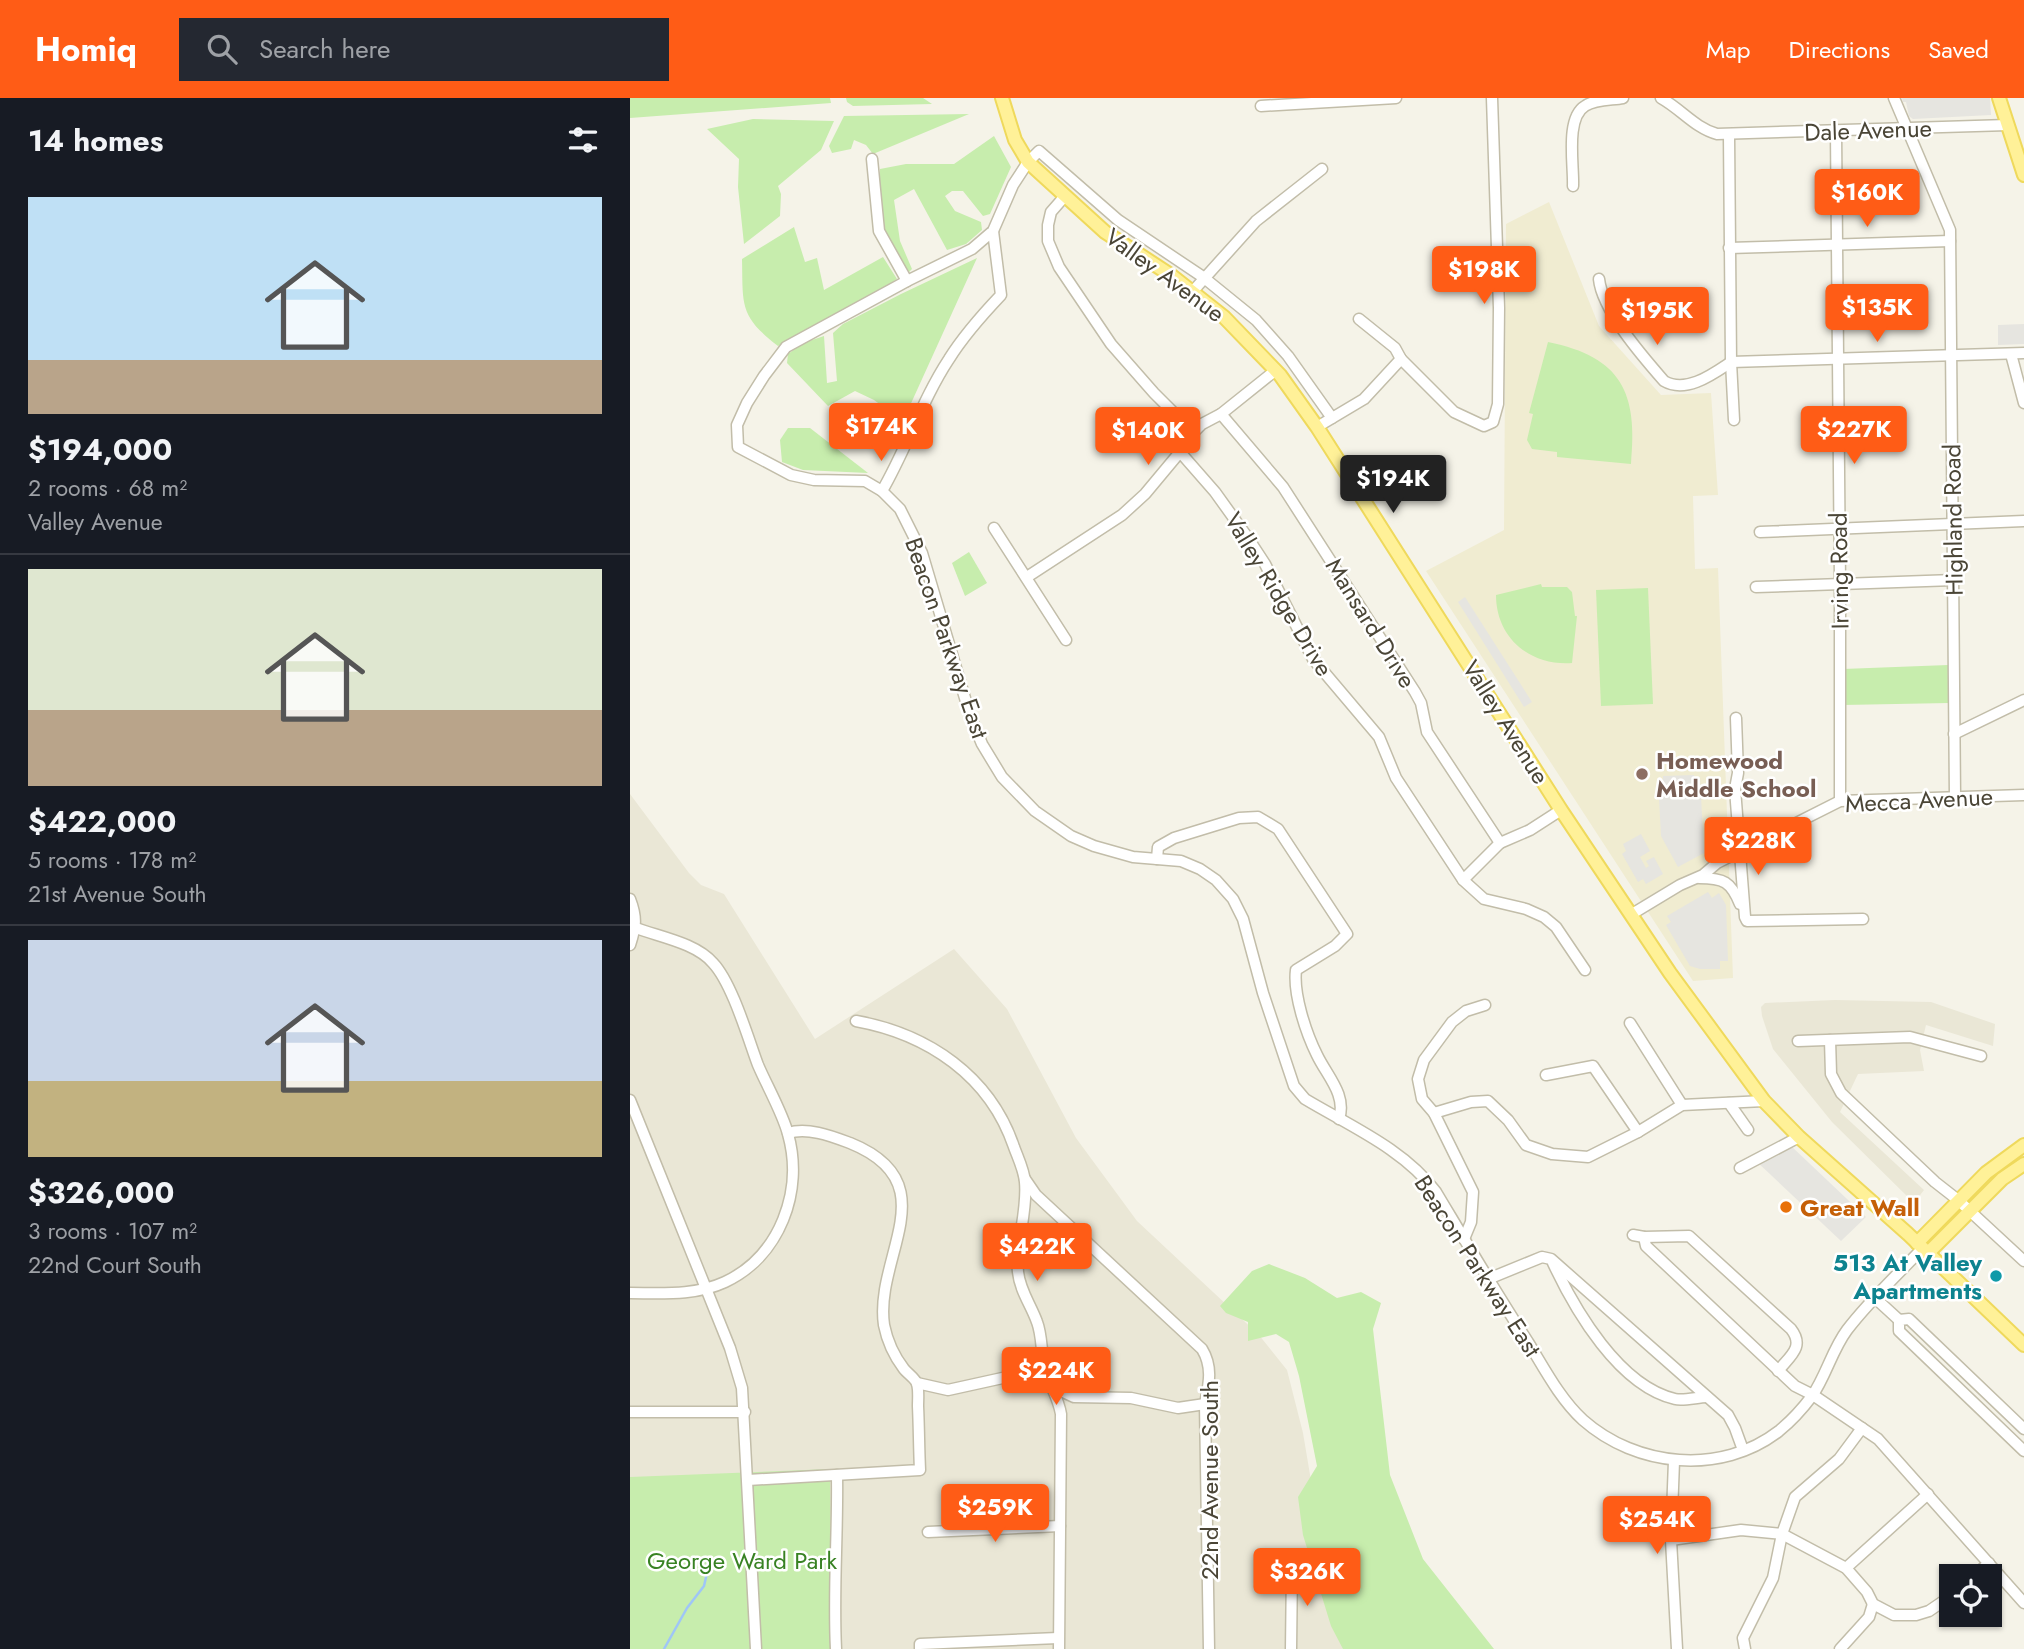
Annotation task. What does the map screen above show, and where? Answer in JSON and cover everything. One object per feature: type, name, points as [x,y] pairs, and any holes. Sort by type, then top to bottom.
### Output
[{"type":"main road","name":"Valley Avenue","points":[[1002,98],[1015,139],[1028,162],[1105,232],[1193,291],[1232,325],[1276,370],[1317,427],[1561,810],[1670,973],[1764,1101],[1799,1137],[2024,1345]]},
{"type":"main road","points":[[1999,98],[2021,154],[2024,175]]},
{"type":"main road","points":[[1922,1248],[1958,1200],[1986,1173],[2024,1145]]},
{"type":"main road","points":[[1922,1248],[2002,1179],[2024,1164]]},
{"type":"street","points":[[1261,106],[1396,98]]},
{"type":"street","points":[[1359,319],[1395,348],[1401,359],[1454,412],[1484,426],[1493,422],[1498,404],[1499,308],[1492,98]]},
{"type":"street","points":[[1573,186],[1572,132],[1580,111],[1586,104],[1623,98]]},
{"type":"street","points":[[1661,98],[1674,105],[1701,128],[1728,135],[1734,420]]},
{"type":"street","name":"Highland Road","points":[[1894,98],[1950,230],[1955,798]]},
{"type":"street","name":"Dale Avenue","points":[[1728,135],[2008,125]]},
{"type":"street","name":"Irving Road","points":[[1836,131],[1840,801]]},
{"type":"street","points":[[993,231],[1001,295],[978,319],[948,360],[882,491],[864,481],[814,480],[790,475],[738,447],[737,425],[747,403],[786,347],[906,281],[972,249],[993,231],[1013,185],[1028,162],[1039,152],[1118,220],[1203,278],[1256,320],[1288,356],[1332,418]]},
{"type":"street","points":[[872,159],[879,231],[906,281]]},
{"type":"street","points":[[1193,291],[1256,221],[1322,169]]},
{"type":"street","points":[[1065,196],[1051,212],[1048,225],[1048,241],[1064,277],[1111,344],[1193,432]]},
{"type":"street","points":[[1729,248],[1950,241]]},
{"type":"street","points":[[1599,279],[1606,306],[1657,373],[1670,385],[1681,386],[1698,381],[1731,362],[2024,354]]},
{"type":"street","points":[[2011,354],[2024,403]]},
{"type":"street","points":[[1317,427],[1364,399],[1401,359]]},
{"type":"street","points":[[1027,577],[1122,515],[1145,494],[1193,432],[1221,414],[1276,370]]},
{"type":"street","name":"Mansard Drive","points":[[1221,414],[1283,487],[1313,532],[1415,692],[1421,703],[1427,732],[1500,843]]},
{"type":"street","name":"Valley Ridge Drive","points":[[1180,452],[1215,492],[1248,538],[1265,564],[1313,659],[1379,737],[1396,778],[1463,880],[1484,899],[1526,909],[1544,917],[1556,927],[1584,970]]},
{"type":"street","name":"Beacon Parkway East","points":[[882,491],[900,509],[922,553],[970,715],[982,744],[1002,777],[1035,811],[1071,836],[1133,857],[1181,861],[1216,880],[1233,898],[1243,919],[1293,1086],[1305,1099],[1404,1158],[1422,1174],[1555,1386],[1581,1418],[1601,1435],[1627,1450],[1674,1461],[1707,1460],[1743,1450],[1780,1430],[1813,1395],[1846,1331],[1922,1248]]},
{"type":"street","points":[[1760,532],[2024,521]]},
{"type":"street","points":[[994,528],[1066,639]]},
{"type":"street","points":[[1756,587],[1954,580]]},
{"type":"street","points":[[1954,734],[2024,700]]},
{"type":"street","points":[[1736,718],[1738,772],[1735,789],[1739,854],[1735,859],[1741,904]]},
{"type":"street","name":"Mecca Avenue","points":[[1632,914],[1724,860],[1840,801],[2024,795]]},
{"type":"street","points":[[1463,880],[1500,843],[1530,830],[1561,810]]},
{"type":"street","points":[[1157,859],[1158,847],[1174,838],[1239,818],[1258,817],[1278,829],[1347,933],[1335,946],[1296,970],[1294,985],[1316,1053],[1339,1093],[1343,1108],[1339,1119]]},
{"type":"street","points":[[1696,878],[1716,878],[1726,883],[1736,891],[1745,917],[1751,922],[1863,919]]},
{"type":"street","points":[[630,900],[636,914],[636,928],[630,945]]},
{"type":"street","points":[[630,1293],[684,1293],[724,1283],[742,1272],[764,1253],[780,1228],[790,1205],[794,1174],[788,1133],[715,965],[693,949],[636,928]]},
{"type":"street","points":[[1464,1239],[1471,1222],[1473,1192],[1434,1113],[1422,1099],[1418,1079],[1423,1060],[1452,1022],[1466,1011],[1485,1005]]},
{"type":"street","points":[[856,1021],[881,1026],[915,1038],[943,1053],[968,1073],[996,1107],[1007,1126],[1025,1180],[1026,1200],[1018,1272],[1024,1295],[1038,1324],[1044,1367],[1061,1414],[1059,1649]]},
{"type":"street","points":[[1630,1023],[1682,1104]]},
{"type":"street","points":[[1798,1041],[1910,1037],[1981,1056]]},
{"type":"street","points":[[1830,1040],[1831,1074],[1841,1093],[2024,1261]]},
{"type":"street","points":[[1546,1075],[1593,1066],[1637,1132]]},
{"type":"street","points":[[630,1100],[730,1348],[742,1388],[756,1649]]},
{"type":"street","points":[[1434,1113],[1471,1102],[1489,1101],[1526,1144],[1552,1154],[1588,1157],[1663,1118],[1682,1104],[1764,1101]]},
{"type":"street","points":[[1730,1103],[1748,1130]]},
{"type":"street","points":[[788,1133],[799,1130],[835,1137],[864,1149],[881,1160],[894,1176],[902,1195],[903,1215],[884,1299],[884,1326],[897,1359],[917,1383],[948,1390],[1014,1376],[1031,1377],[1074,1397],[1141,1399],[1178,1408],[1205,1404]]},
{"type":"street","points":[[1740,1168],[1799,1137]]},
{"type":"street","name":"22nd Avenue South","points":[[1025,1180],[1036,1195],[1202,1349],[1209,1360],[1210,1378],[1205,1404],[1209,1649]]},
{"type":"street","points":[[1633,1234],[1644,1237],[1689,1236],[1791,1328],[1798,1338],[1797,1346],[1778,1371]]},
{"type":"street","points":[[1644,1237],[1646,1246],[1795,1386],[1813,1395],[1878,1439],[2024,1603]]},
{"type":"street","points":[[1488,1279],[1542,1257],[1551,1259],[1728,1415],[1743,1450]]},
{"type":"street","points":[[1551,1259],[1570,1298],[1603,1347],[1635,1378],[1677,1399],[1707,1397]]},
{"type":"street","points":[[1875,1298],[1899,1320],[1909,1320],[2024,1429]]},
{"type":"street","points":[[1899,1320],[1899,1331],[2024,1451]]},
{"type":"street","points":[[748,1480],[920,1470],[917,1383]]},
{"type":"street","points":[[630,1412],[745,1412]]},
{"type":"street","points":[[1745,1649],[1744,1638],[1773,1577],[1782,1534],[1796,1497],[1839,1459],[1862,1428]]},
{"type":"street","points":[[1674,1461],[1671,1540],[1677,1649]]},
{"type":"street","points":[[836,1649],[834,1617],[838,1540],[837,1475]]},
{"type":"street","points":[[1846,1568],[1928,1494]]},
{"type":"street","points":[[928,1532],[1060,1526]]},
{"type":"street","points":[[1671,1540],[1741,1530],[1782,1534],[1846,1568],[1867,1592],[1873,1604],[1894,1615],[1916,1615],[1929,1611],[1939,1604]]},
{"type":"street","points":[[1291,1649],[1292,1568]]},
{"type":"street","points":[[1840,1649],[1869,1617],[1873,1604]]},
{"type":"street","points":[[920,1646],[1058,1638]]},
{"type":"shaded area","points":[[1902,98],[1990,98],[1991,115],[1913,119],[1909,116],[1906,102],[1903,102]]},
{"type":"shaded area","name":"Homewood Middle School","points":[[1549,202],[1599,326],[1661,395],[1711,393],[1718,495],[1693,496],[1695,569],[1718,568],[1733,978],[1693,981],[1426,571],[1504,530],[1506,224]]},
{"type":"shaded area","points":[[2024,324],[2024,344],[1998,345],[1998,325]]},
{"type":"shaded area","points":[[1465,597],[1532,702],[1524,707],[1458,602]]},
{"type":"shaded area","points":[[1663,776],[1700,777],[1704,853],[1678,867],[1661,836],[1658,780],[1663,779]]},
{"type":"shaded area","points":[[630,794],[689,873],[701,885],[724,894],[815,1039],[954,949],[1007,1009],[1076,1138],[1137,1221],[1259,1335],[1287,1370],[1303,1433],[1322,1546],[1351,1649],[832,1649],[630,1477]]},
{"type":"shaded area","points":[[1641,834],[1650,851],[1640,857],[1646,868],[1649,866],[1646,861],[1654,857],[1663,874],[1646,884],[1643,879],[1638,882],[1622,854],[1626,851],[1623,844]]},
{"type":"shaded area","points":[[1708,892],[1712,898],[1719,893],[1726,905],[1728,961],[1720,961],[1720,969],[1690,966],[1666,925],[1671,922],[1667,916]]},
{"type":"shaded area","points":[[1835,1000],[1931,1002],[1995,1024],[1993,1046],[1926,1025],[1920,1050],[1924,1071],[1858,1074],[1840,1112],[1924,1190],[1914,1203],[1832,1122],[1773,1049],[1762,1016],[1761,1007],[1765,1003]]},
{"type":"shaded area","points":[[1790,1145],[1866,1217],[1841,1241],[1756,1161]]},
{"type":"green space","points":[[630,98],[830,98],[831,103],[630,118]]},
{"type":"green space","points":[[846,98],[923,98],[932,104],[853,106]]},
{"type":"green space","points":[[969,114],[873,154],[866,145],[854,140],[851,149],[832,153],[829,146],[844,116]]},
{"type":"green space","points":[[753,119],[834,121],[821,150],[778,186],[781,194],[780,216],[744,244],[738,187],[739,159],[707,129]]},
{"type":"green space","points":[[994,136],[1011,167],[990,214],[983,216],[963,191],[952,191],[945,196],[955,211],[981,222],[982,230],[966,244],[947,250],[914,189],[894,200],[900,241],[912,269],[907,274],[885,234],[879,197],[880,169],[906,164],[954,164]]},
{"type":"green space","points":[[794,227],[805,262],[817,258],[824,290],[883,257],[897,279],[873,295],[778,346],[756,326],[746,308],[742,259]]},
{"type":"green space","points":[[977,258],[903,421],[874,400],[855,391],[828,406],[787,363],[788,354],[803,343],[824,336],[827,383],[837,381],[833,333],[843,324]]},
{"type":"green space","points":[[1548,342],[1593,357],[1609,368],[1620,382],[1631,417],[1631,464],[1557,457],[1557,452],[1532,449],[1527,440],[1533,414],[1529,413]]},
{"type":"green space","points":[[788,428],[810,428],[868,473],[803,470],[782,462],[780,440]]},
{"type":"green space","points":[[969,552],[987,583],[965,596],[952,563]]},
{"type":"green space","points":[[1541,584],[1542,587],[1567,587],[1572,592],[1577,616],[1572,663],[1556,663],[1529,654],[1509,636],[1502,624],[1496,595]]},
{"type":"green space","points":[[1648,588],[1653,704],[1601,706],[1596,590]]},
{"type":"green space","points":[[1948,665],[1949,703],[1843,705],[1843,669]]},
{"type":"green space","points":[[1269,1264],[1305,1278],[1337,1298],[1361,1292],[1381,1303],[1373,1329],[1390,1475],[1423,1559],[1494,1649],[1343,1649],[1331,1626],[1303,1535],[1298,1497],[1317,1466],[1299,1376],[1289,1342],[1276,1334],[1248,1341],[1248,1322],[1226,1313],[1220,1306],[1252,1271]]},
{"type":"green space","name":"George Ward Park","points":[[830,1469],[832,1649],[630,1649],[630,1477]]},
{"type":"waterway","points":[[664,1649],[687,1608],[704,1586],[710,1560]]},
{"type":"place","name":"Homewood Middle School","points":[[1642,774]]},
{"type":"place","name":"Great Wall","points":[[1786,1207]]},
{"type":"place","name":"513 At Valley Apartments","points":[[1996,1276]]}]
